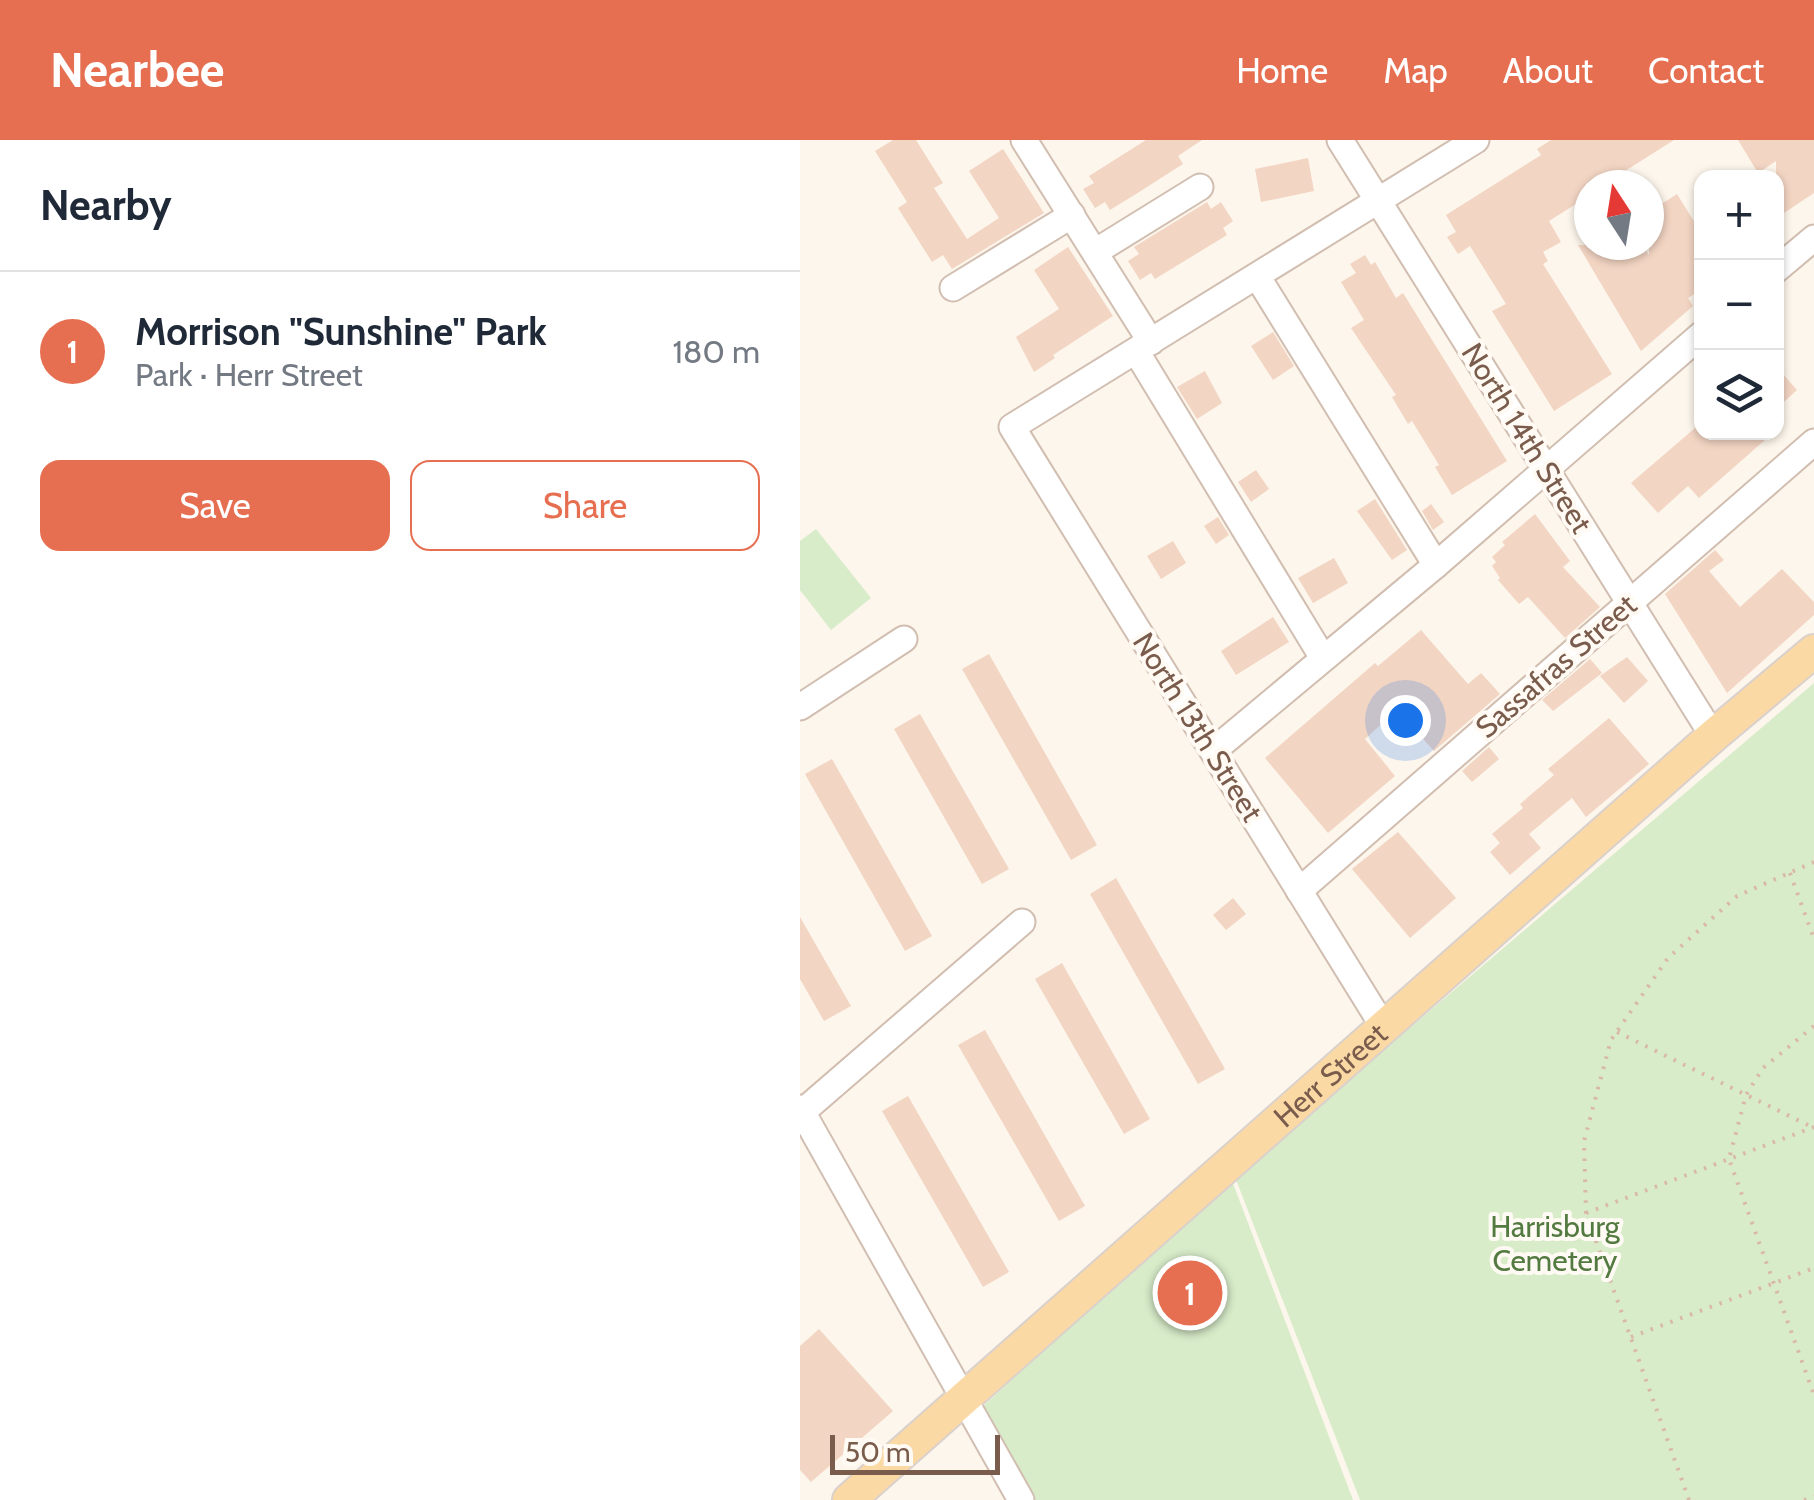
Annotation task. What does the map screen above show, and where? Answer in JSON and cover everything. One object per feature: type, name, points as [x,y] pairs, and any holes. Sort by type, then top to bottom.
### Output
[{"type":"main road","name":"Herr Street","points":[[849,1500],[1383,1026],[1814,651]]},
{"type":"street","points":[[1024,140],[1095,252],[1144,347],[1323,658]]},
{"type":"street","name":"North 14th Street","points":[[1340,140],[1713,736]]},
{"type":"street","points":[[1144,347],[1476,140]]},
{"type":"street","points":[[1095,252],[1200,188]]},
{"type":"street","points":[[953,288],[1072,215]]},
{"type":"street","points":[[1784,263],[1814,238]]},
{"type":"street","points":[[1257,276],[1436,565]]},
{"type":"street","points":[[1213,751],[1436,565],[1694,341]]},
{"type":"street","name":"North 13th Street","points":[[1144,347],[1012,427],[1383,1026]]},
{"type":"street","name":"Sassafras Street","points":[[1299,891],[1814,442]]},
{"type":"street","points":[[800,706],[904,639]]},
{"type":"street","points":[[1021,1500],[801,1111],[1022,922]]},
{"type":"path","points":[[1689,1500],[1586,1213],[1584,1141],[1611,1040],[1668,958],[1737,896],[1814,862]]},
{"type":"path","points":[[1790,873],[1814,939]]},
{"type":"path","points":[[1814,1026],[1763,1068],[1746,1095],[1729,1159],[1814,1396]]},
{"type":"path","points":[[1617,1032],[1813,1127]]},
{"type":"path","points":[[1586,1213],[1813,1127]]},
{"type":"path","points":[[1631,1337],[1814,1268]]},
{"type":"path","points":[[1804,1500],[1814,1496]]},
{"type":"green space","points":[[816,529],[871,598],[831,630],[800,590],[800,541]]},
{"type":"green space","name":"Harrisburg Cemetery","points":[[1814,683],[1814,1500],[1360,1500],[1235,1177]]},
{"type":"green space","points":[[1231,1178],[1353,1500],[1030,1500],[981,1408]]},
{"type":"building","points":[[893,140],[916,140],[943,183],[934,188],[967,239],[999,218],[969,171],[1003,149],[1044,213],[952,269],[943,255],[932,262],[898,208],[907,202],[875,151]]},
{"type":"building","points":[[1146,140],[1202,140],[1178,156],[1183,164],[1136,194],[1110,210],[1105,202],[1095,208],[1083,189],[1094,183],[1089,176]]},
{"type":"building","points":[[1551,140],[1674,140],[1627,170],[1574,170],[1574,205],[1549,221],[1561,242],[1543,252],[1548,261],[1543,264],[1612,374],[1554,411],[1492,311],[1506,304],[1470,246],[1458,254],[1447,237],[1456,232],[1446,215],[1541,155],[1537,149]]},
{"type":"building","points":[[1738,140],[1814,140],[1814,193],[1784,213],[1784,170],[1776,170],[1776,161],[1756,170]]},
{"type":"building","points":[[1308,158],[1314,191],[1261,202],[1255,169]]},
{"type":"building","points":[[1677,194],[1694,221],[1694,294],[1688,298],[1693,306],[1641,351],[1587,260],[1664,260],[1664,202]]},
{"type":"building","points":[[1207,202],[1211,209],[1221,202],[1233,221],[1223,228],[1227,235],[1155,279],[1151,273],[1140,280],[1128,261],[1139,254],[1134,247]]},
{"type":"building","points":[[1068,247],[1113,316],[1034,372],[1016,337],[1059,309],[1034,270]]},
{"type":"building","points":[[1365,255],[1371,265],[1375,262],[1396,298],[1403,293],[1507,461],[1452,495],[1435,467],[1439,465],[1412,421],[1408,424],[1392,397],[1396,395],[1351,328],[1364,320],[1341,282],[1356,273],[1350,264]]},
{"type":"building","points":[[1273,332],[1294,366],[1273,380],[1251,346]]},
{"type":"building","points":[[1205,371],[1222,403],[1197,419],[1177,387]]},
{"type":"building","points":[[1784,375],[1797,390],[1784,402]]},
{"type":"building","points":[[1694,429],[1694,440],[1765,440],[1699,498],[1688,486],[1658,513],[1631,483]]},
{"type":"building","points":[[1256,470],[1269,489],[1251,502],[1238,482]]},
{"type":"building","points":[[1375,499],[1407,550],[1392,560],[1357,511]]},
{"type":"building","points":[[1431,504],[1444,522],[1433,530],[1422,511]]},
{"type":"building","points":[[1535,514],[1570,561],[1563,567],[1600,607],[1565,638],[1528,597],[1519,604],[1498,580],[1492,566],[1496,562],[1492,557],[1505,545],[1502,542]]},
{"type":"building","points":[[1218,517],[1229,535],[1216,544],[1204,526]]},
{"type":"building","points":[[1173,541],[1186,563],[1161,579],[1147,556]]},
{"type":"building","points":[[1715,550],[1724,560],[1709,571],[1740,607],[1782,569],[1814,602],[1814,615],[1727,693],[1665,594]]},
{"type":"building","points":[[1334,558],[1348,583],[1313,603],[1298,578]]},
{"type":"building","points":[[1273,617],[1289,642],[1236,675],[1221,651]]},
{"type":"building","points":[[1421,630],[1468,684],[1481,673],[1500,694],[1434,751],[1397,710],[1365,739],[1395,776],[1328,833],[1265,758],[1375,663],[1378,666]]},
{"type":"building","points":[[989,654],[1097,845],[1071,860],[962,669]]},
{"type":"building","points":[[1627,657],[1648,681],[1624,703],[1600,676]]},
{"type":"building","points":[[1590,659],[1602,673],[1553,711],[1542,700]]},
{"type":"building","points":[[920,714],[1009,869],[982,884],[894,729]]},
{"type":"building","points":[[1609,718],[1649,764],[1586,817],[1572,798],[1529,834],[1541,848],[1510,875],[1490,852],[1500,843],[1492,834],[1554,775],[1548,769]]},
{"type":"building","points":[[1489,747],[1499,759],[1472,782],[1462,771]]},
{"type":"building","points":[[832,759],[932,936],[905,951],[805,774]]},
{"type":"building","points":[[1398,832],[1456,898],[1410,938],[1352,869]]},
{"type":"building","points":[[1116,878],[1225,1069],[1198,1084],[1090,894]]},
{"type":"building","points":[[1233,898],[1246,914],[1226,930],[1213,915]]},
{"type":"building","points":[[800,917],[851,1006],[824,1021],[800,979]]},
{"type":"building","points":[[1062,963],[1150,1119],[1124,1134],[1035,979]]},
{"type":"building","points":[[985,1030],[1085,1206],[1059,1221],[958,1045]]},
{"type":"building","points":[[908,1096],[1009,1272],[983,1287],[882,1111]]},
{"type":"building","points":[[819,1329],[893,1411],[811,1482],[800,1470],[800,1346]]},
{"type":"place","name":"Morrison \"Sunshine\" Park","points":[[1190,1293]]}]
